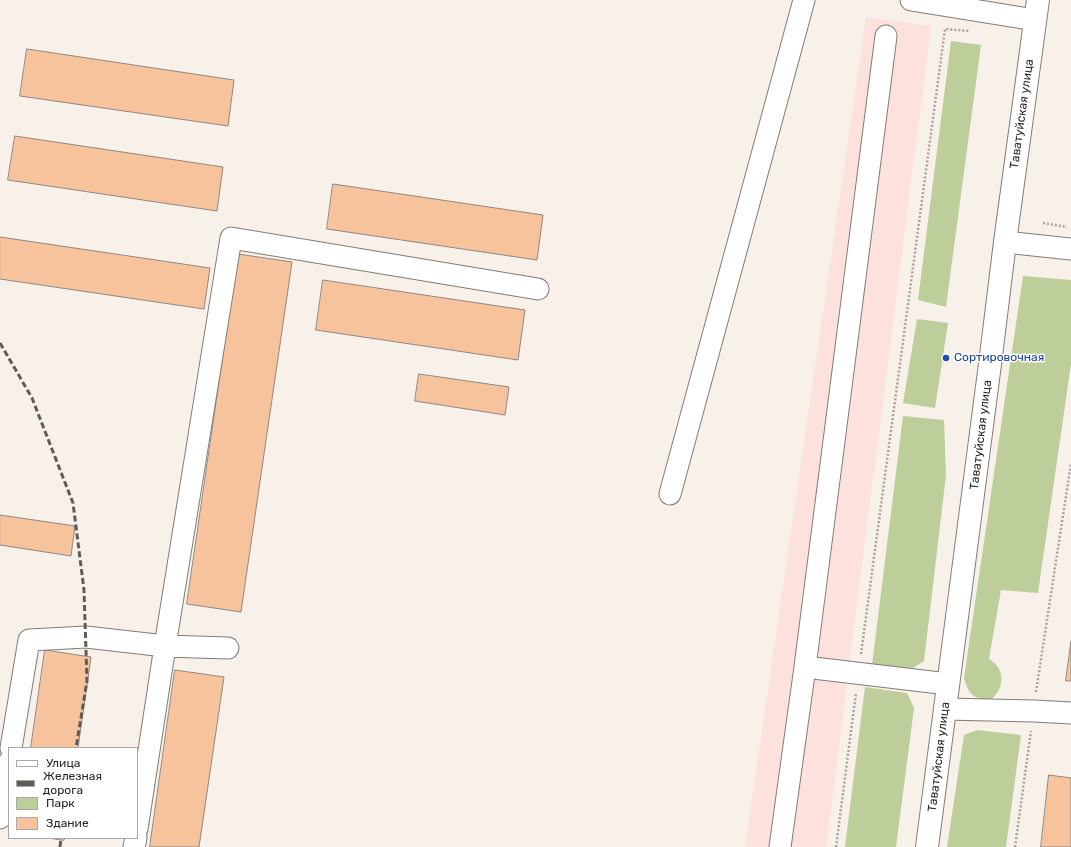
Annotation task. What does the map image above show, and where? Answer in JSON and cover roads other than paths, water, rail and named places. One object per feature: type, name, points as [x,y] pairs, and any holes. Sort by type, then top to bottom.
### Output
[{"type":"main road","name":"Таватуйская улица","points":[[927,847],[1005,242],[1037,10]]},
{"type":"street","points":[[670,494],[804,0]]},
{"type":"street","points":[[911,0],[1037,10]]},
{"type":"street","points":[[780,847],[805,667],[886,36]]},
{"type":"street","points":[[138,822],[231,238],[538,289]]},
{"type":"street","points":[[1005,242],[1071,249]]},
{"type":"street","points":[[11,747],[29,640],[86,637],[165,646],[228,648]]},
{"type":"street","points":[[805,667],[948,684]]},
{"type":"street","points":[[945,709],[1071,713]]},
{"type":"street","points":[[0,818],[8,768]]},
{"type":"railway","points":[[0,343],[32,398],[73,503],[84,590],[87,681],[76,747]]},
{"type":"railway","points":[[60,847],[61,839]]},
{"type":"place","name":"Сортировочная","points":[[946,358]]}]
